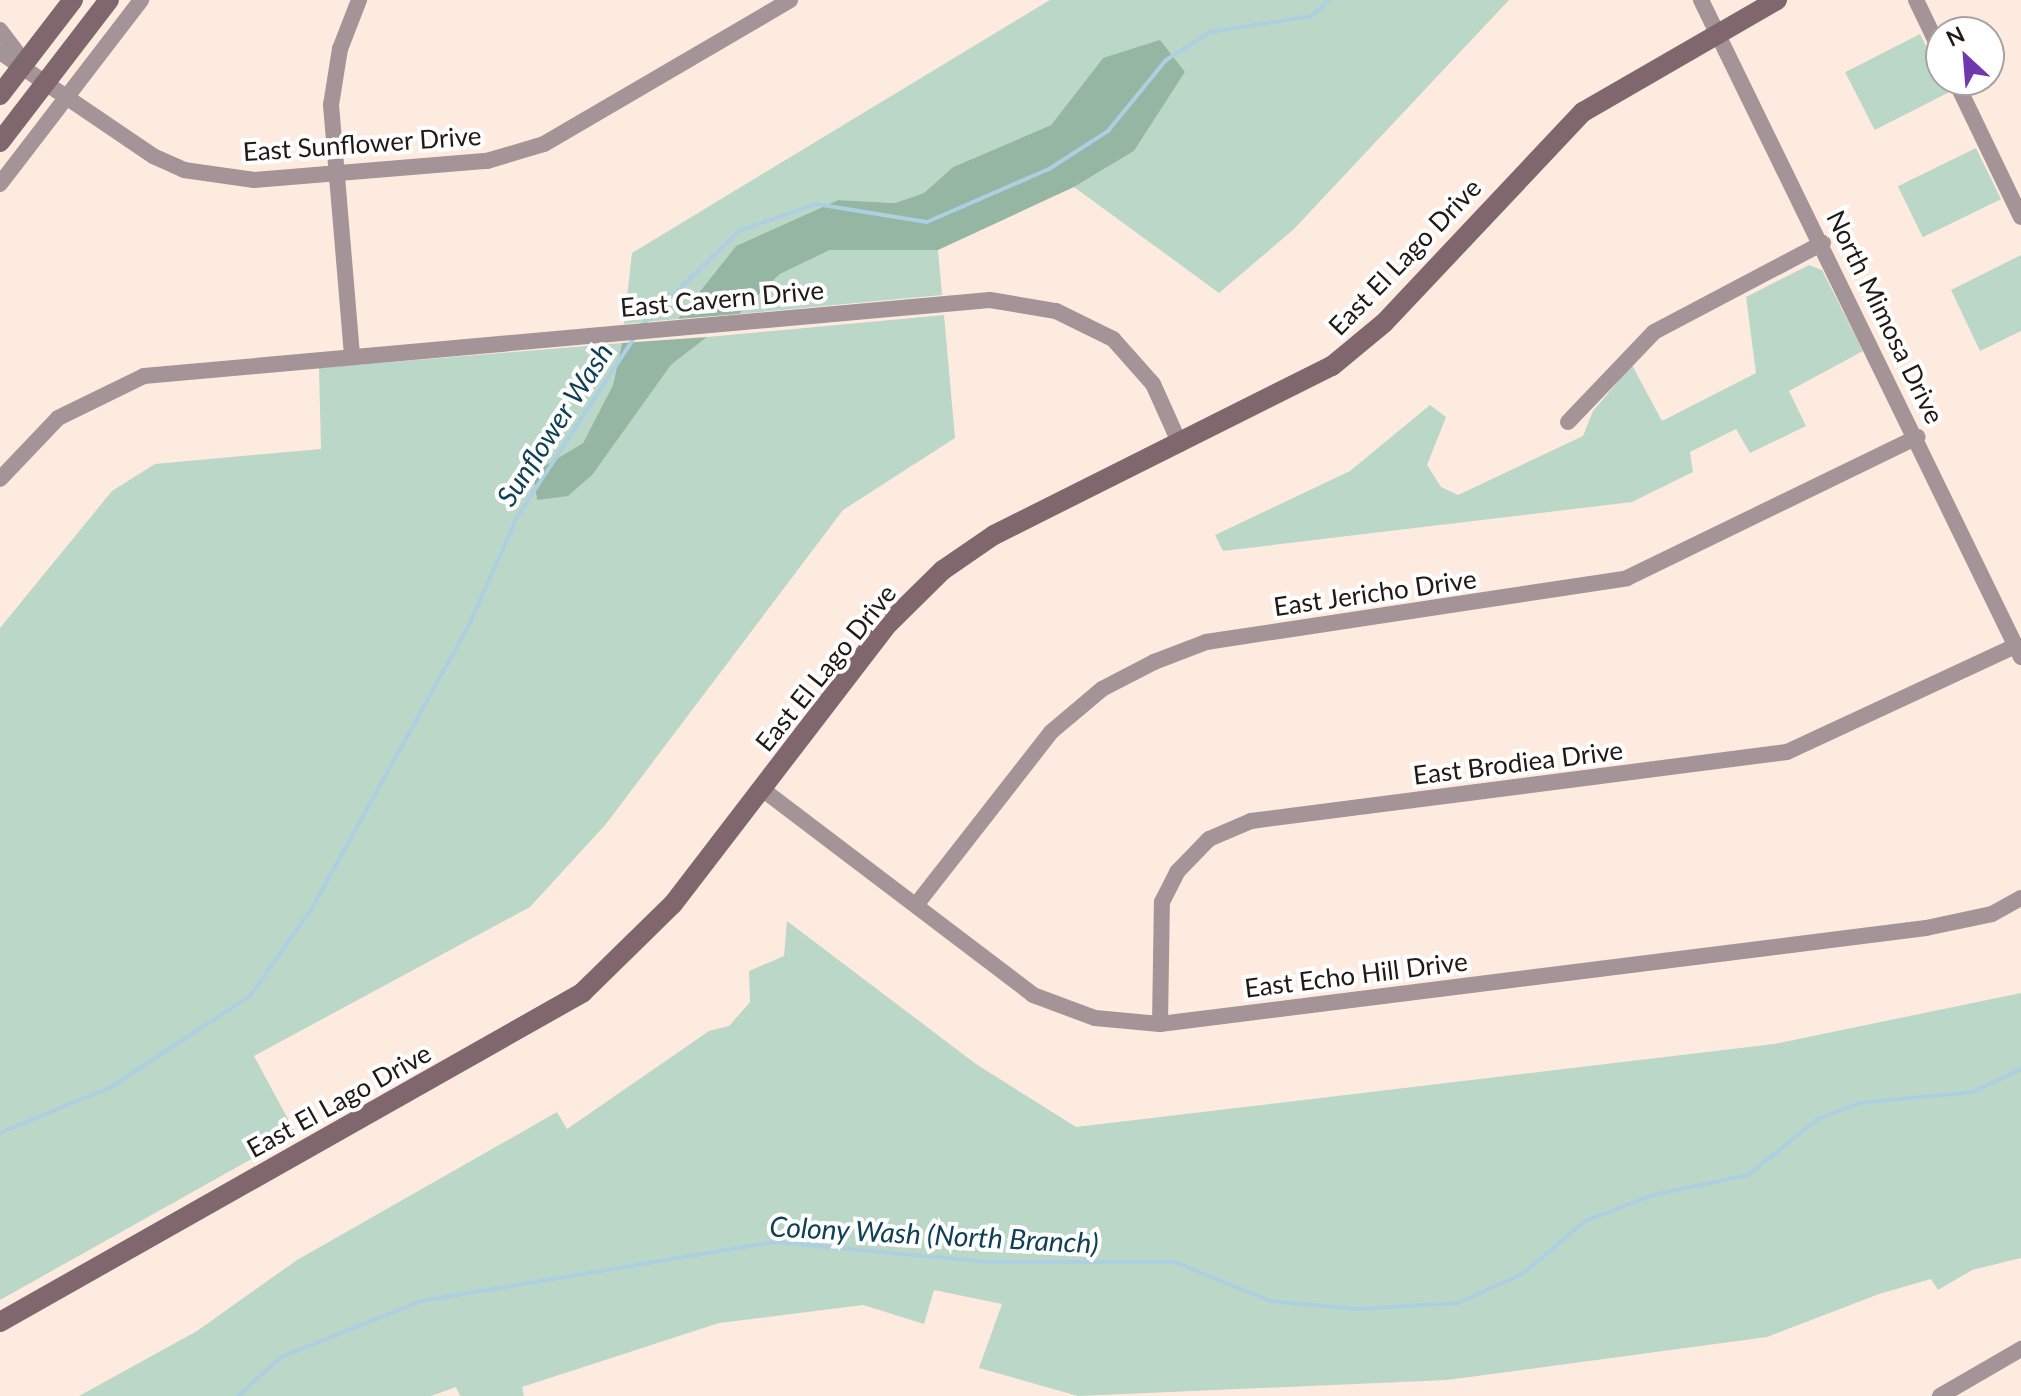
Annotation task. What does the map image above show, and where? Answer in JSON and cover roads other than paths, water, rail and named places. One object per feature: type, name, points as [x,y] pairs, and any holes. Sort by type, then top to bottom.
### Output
[{"type":"street","points":[[0,95],[73,0]]},
{"type":"street","points":[[0,142],[109,0]]},
{"type":"street","points":[[0,184],[69,98],[141,0]]},
{"type":"street","points":[[352,355],[331,105],[340,49],[359,0]]},
{"type":"street","name":"East Sunflower Drive","points":[[25,64],[120,138],[184,170],[254,180],[487,161],[544,144],[790,0]]},
{"type":"street","name":"North Mimosa Drive","points":[[1701,0],[1918,437],[2018,652]]},
{"type":"street","name":"East El Lago Drive","points":[[0,1322],[582,993],[647,933],[889,623],[943,570],[994,535],[1332,366],[1384,323],[1583,112],[1715,30],[1777,0]]},
{"type":"street","points":[[1916,0],[1925,19]]},
{"type":"street","points":[[0,30],[25,64]]},
{"type":"street","points":[[0,52],[25,64]]},
{"type":"street","points":[[1963,96],[2021,217]]},
{"type":"street","points":[[1568,422],[1654,332],[1823,243]]},
{"type":"street","name":"East Cavern Drive","points":[[0,479],[58,418],[144,376],[990,300],[1056,311],[1113,339],[1153,384],[1180,444]]},
{"type":"street","name":"East Jericho Drive","points":[[916,905],[1051,732],[1102,689],[1154,662],[1206,642],[1627,578],[1918,437]]},
{"type":"street","name":"East Brodiea Drive","points":[[1160,1024],[1162,902],[1177,872],[1223,833],[1251,821],[1787,752],[2018,652]]},
{"type":"street","name":"East Echo Hill Drive","points":[[762,789],[1033,995],[1095,1018],[1160,1024],[1926,928],[1992,914],[2021,898]]},
{"type":"street","points":[[1940,1396],[2021,1349]]},
{"type":"waterway","name":"Sunflower Wash","points":[[640,327],[739,231],[816,204],[927,222],[1049,169],[1108,131],[1166,60],[1210,32],[1312,16],[1329,0]]},
{"type":"waterway","name":"Sunflower Wash","points":[[0,1133],[111,1087],[250,996],[311,910],[469,625],[517,517],[634,338]]},
{"type":"waterway","name":"Colony Wash (North Branch)","points":[[238,1396],[281,1357],[421,1301],[775,1242],[987,1262],[1175,1262],[1270,1301],[1358,1309],[1458,1303],[1524,1273],[1585,1221],[1653,1195],[1748,1175],[1818,1119],[1859,1103],[1973,1092],[2021,1069]]}]
